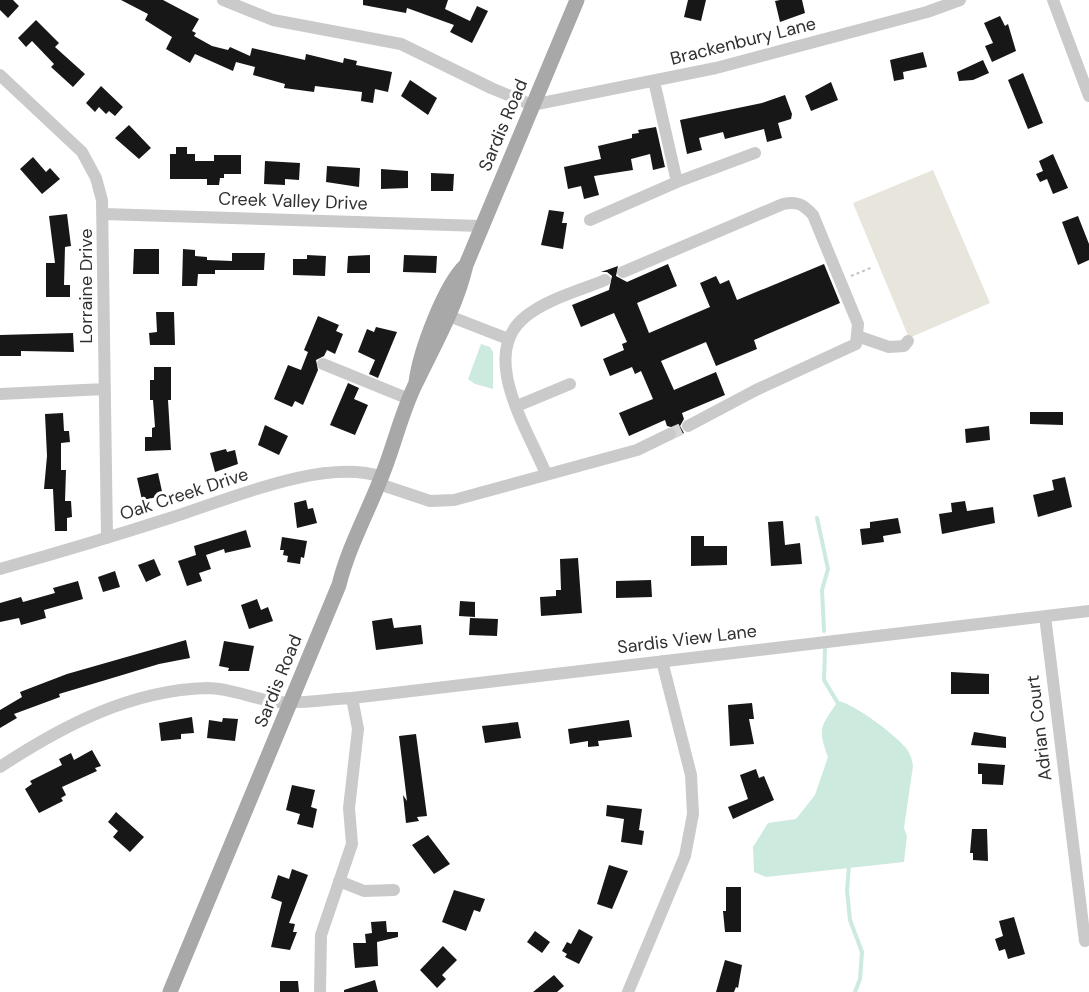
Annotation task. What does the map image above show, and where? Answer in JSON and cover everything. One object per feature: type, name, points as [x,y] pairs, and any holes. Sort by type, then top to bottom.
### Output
[{"type":"main road","name":"Sardis Road","points":[[416,382],[427,365],[449,316],[465,265],[577,0]]},
{"type":"main road","name":"Sardis Road","points":[[170,992],[380,480],[416,382],[419,362],[454,276],[465,265]]},
{"type":"street","points":[[223,0],[273,20],[401,44],[491,88],[532,105]]},
{"type":"street","name":"Brackenbury Lane","points":[[532,105],[654,81],[804,45],[927,12],[960,0]]},
{"type":"street","points":[[1053,0],[1089,96]]},
{"type":"street","name":"Lorraine Drive","points":[[0,75],[82,152],[96,178],[103,214],[107,538]]},
{"type":"street","points":[[654,81],[677,182]]},
{"type":"street","points":[[590,220],[677,182],[754,153]]},
{"type":"street","points":[[622,272],[783,204],[792,202],[803,204],[813,214],[858,324],[856,344],[756,390],[688,426]]},
{"type":"street","name":"Creek Valley Drive","points":[[103,214],[481,226]]},
{"type":"street","points":[[546,474],[517,406],[504,366],[504,348],[525,317],[542,306],[604,279]]},
{"type":"street","points":[[449,316],[508,339]]},
{"type":"street","points":[[857,336],[889,348],[904,346],[908,341]]},
{"type":"street","points":[[323,364],[410,399]]},
{"type":"street","points":[[517,406],[570,384]]},
{"type":"street","points":[[0,394],[105,389]]},
{"type":"street","name":"Oak Creek Drive","points":[[0,570],[296,479],[349,471],[365,472],[437,502],[637,450],[670,434]]},
{"type":"street","name":"Sardis View Lane","points":[[0,767],[72,723],[100,711],[170,692],[221,689],[262,699],[290,702],[352,698],[1089,610]]},
{"type":"street","name":"Adrian Court","points":[[1045,616],[1054,712],[1085,941]]},
{"type":"street","points":[[628,992],[685,856],[693,814],[691,775],[662,661]]},
{"type":"street","points":[[320,992],[321,935],[352,844],[349,808],[358,729],[352,698]]},
{"type":"street","points":[[339,881],[364,891],[393,890]]},
{"type":"path","points":[[850,277],[873,267]]},
{"type":"shaded area","points":[[933,170],[990,303],[909,338],[853,203]]},
{"type":"shaded area","points":[[481,344],[490,347],[493,352],[493,389],[475,384],[468,379]]},
{"type":"shaded area","points":[[838,701],[864,713],[884,728],[906,748],[911,756],[913,766],[904,828],[907,836],[904,862],[766,877],[754,872],[753,847],[768,823],[796,819],[815,795],[828,757],[822,728]]},
{"type":"building","points":[[0,0],[13,0],[19,6],[8,18],[0,10]]},
{"type":"building","points":[[121,0],[163,0],[199,19],[192,31],[196,33],[194,36],[212,46],[228,50],[230,47],[250,56],[252,48],[305,60],[306,54],[343,63],[344,58],[357,61],[356,65],[392,72],[388,92],[375,89],[373,103],[361,101],[362,92],[315,86],[314,92],[284,88],[285,84],[253,75],[255,67],[236,62],[233,71],[195,54],[190,63],[166,49],[172,37],[145,20],[148,14]]},
{"type":"building","points":[[363,0],[448,0],[445,9],[470,21],[477,6],[488,11],[472,43],[450,32],[454,25],[407,8],[406,13],[363,5]]},
{"type":"building","points":[[688,0],[706,0],[701,21],[684,17]]},
{"type":"building","points":[[802,0],[805,13],[780,22],[775,1]]},
{"type":"building","points":[[1000,16],[1005,26],[1008,24],[1016,51],[992,62],[985,46],[993,43],[984,23]]},
{"type":"building","points":[[36,20],[59,43],[55,47],[85,74],[73,87],[51,67],[54,64],[32,41],[26,47],[18,38]]},
{"type":"building","points":[[923,52],[927,67],[903,72],[904,79],[894,81],[890,60]]},
{"type":"building","points":[[983,60],[989,73],[973,80],[959,81],[957,72]]},
{"type":"building","points":[[1023,73],[1043,123],[1028,129],[1008,80]]},
{"type":"building","points":[[410,80],[437,98],[428,115],[401,96]]},
{"type":"building","points":[[831,82],[838,100],[811,111],[805,96]]},
{"type":"building","points":[[101,86],[123,107],[115,116],[109,111],[106,114],[99,107],[95,112],[86,103]]},
{"type":"building","points":[[785,95],[792,114],[791,119],[778,123],[782,138],[767,142],[764,129],[725,139],[723,132],[699,138],[702,150],[687,154],[680,120],[762,103]]},
{"type":"building","points":[[129,125],[151,148],[139,159],[115,138]]},
{"type":"building","points":[[656,127],[665,167],[653,170],[650,154],[631,159],[633,170],[594,176],[599,195],[584,199],[581,186],[568,189],[564,167],[601,159],[598,146],[632,138],[632,134],[639,133],[638,130]]},
{"type":"building","points":[[176,147],[187,147],[187,154],[195,154],[195,161],[214,161],[214,155],[241,155],[241,174],[224,174],[224,178],[220,178],[219,185],[207,185],[207,179],[170,179],[170,154],[176,154]]},
{"type":"building","points":[[1053,154],[1068,188],[1053,194],[1047,179],[1040,182],[1036,174],[1043,171],[1039,161]]},
{"type":"building","points":[[33,157],[46,172],[50,168],[60,179],[42,194],[20,169]]},
{"type":"building","points":[[265,161],[300,163],[299,180],[285,179],[285,185],[264,184]]},
{"type":"building","points":[[327,166],[360,168],[359,187],[326,182]]},
{"type":"building","points":[[381,169],[408,171],[408,188],[381,189]]},
{"type":"building","points":[[431,173],[454,174],[453,191],[431,191]]},
{"type":"building","points":[[549,210],[564,212],[562,223],[567,223],[563,249],[541,245]]},
{"type":"building","points":[[67,214],[71,246],[65,247],[64,285],[70,285],[70,297],[46,297],[46,263],[55,263],[49,216]]},
{"type":"building","points":[[1078,216],[1089,244],[1089,260],[1078,265],[1062,222]]},
{"type":"building","points":[[134,249],[159,249],[159,274],[133,274]]},
{"type":"building","points":[[183,249],[195,250],[195,256],[207,257],[207,260],[232,261],[232,253],[265,253],[264,270],[215,270],[215,274],[198,274],[197,286],[182,286]]},
{"type":"building","points":[[307,255],[326,256],[325,276],[293,275],[293,259],[307,259]]},
{"type":"building","points":[[370,255],[370,273],[347,273],[348,256]]},
{"type":"building","points":[[404,255],[437,256],[436,273],[403,272]]},
{"type":"building","points":[[668,264],[677,286],[637,303],[649,333],[710,307],[700,283],[716,276],[720,284],[729,280],[737,300],[824,264],[840,303],[754,340],[757,349],[716,366],[706,342],[661,361],[674,390],[716,372],[725,395],[682,413],[684,419],[680,426],[684,433],[678,436],[675,428],[667,426],[665,420],[629,436],[619,413],[653,399],[641,371],[635,374],[632,367],[610,376],[603,359],[624,350],[622,344],[627,342],[614,313],[581,327],[572,305],[609,290],[612,276],[607,272],[601,272],[618,266],[616,276],[627,282]]},
{"type":"building","points":[[156,312],[174,312],[175,345],[150,345],[149,333],[157,332]]},
{"type":"building","points":[[318,316],[339,325],[336,331],[343,334],[335,354],[327,350],[324,356],[316,360],[318,370],[303,405],[295,401],[292,407],[274,399],[288,365],[301,370],[308,352],[304,350]]},
{"type":"building","points":[[376,327],[397,332],[378,378],[369,374],[375,360],[358,352],[367,329],[374,332]]},
{"type":"building","points":[[73,333],[74,352],[21,351],[21,356],[0,356],[0,335]]},
{"type":"building","points":[[154,367],[171,367],[171,400],[168,400],[171,450],[145,451],[145,437],[152,437],[152,428],[155,427],[153,400],[150,400],[150,380],[154,380]]},
{"type":"building","points":[[348,383],[359,388],[354,399],[368,405],[355,435],[330,425]]},
{"type":"building","points":[[1030,412],[1063,412],[1063,425],[1030,424]]},
{"type":"building","points":[[63,413],[64,431],[69,431],[70,442],[61,443],[61,470],[66,470],[65,501],[71,501],[72,517],[67,518],[67,531],[55,531],[53,489],[44,489],[47,456],[45,414]]},
{"type":"building","points":[[265,425],[288,436],[279,455],[258,445]]},
{"type":"building","points":[[989,426],[990,440],[966,443],[965,429]]},
{"type":"building","points":[[226,449],[227,452],[235,450],[238,464],[215,472],[210,453]]},
{"type":"building","points":[[158,473],[163,496],[142,500],[137,478]]},
{"type":"building","points":[[1065,477],[1072,507],[1038,517],[1033,495],[1054,490],[1052,480]]},
{"type":"building","points":[[306,500],[308,509],[313,508],[317,523],[297,528],[294,503]]},
{"type":"building","points":[[965,501],[967,511],[993,507],[995,523],[942,534],[939,514],[952,512],[951,503]]},
{"type":"building","points":[[898,518],[901,533],[883,536],[884,542],[862,545],[860,529],[870,528],[870,522]]},
{"type":"building","points":[[783,521],[785,545],[800,543],[802,564],[771,566],[768,522]]},
{"type":"building","points":[[246,530],[251,547],[225,553],[224,549],[206,555],[211,569],[199,573],[202,581],[187,586],[178,561],[196,555],[194,546]]},
{"type":"building","points":[[691,536],[704,536],[704,546],[727,546],[727,565],[691,566]]},
{"type":"building","points":[[282,537],[307,541],[304,558],[301,557],[300,564],[287,562],[288,556],[283,555],[284,550],[280,550]]},
{"type":"building","points":[[578,558],[582,613],[541,616],[540,597],[556,596],[556,590],[561,590],[560,559]]},
{"type":"building","points":[[154,559],[161,575],[146,582],[138,565]]},
{"type":"building","points":[[115,571],[120,587],[103,592],[98,577]]},
{"type":"building","points":[[651,580],[652,597],[616,598],[616,581]]},
{"type":"building","points":[[78,581],[83,599],[44,610],[46,618],[21,625],[19,618],[0,622],[0,603],[21,597],[23,602],[55,593],[53,588]]},
{"type":"building","points":[[257,599],[261,610],[268,607],[273,621],[249,629],[241,605]]},
{"type":"building","points":[[460,601],[475,602],[475,617],[459,616]]},
{"type":"building","points":[[392,618],[394,628],[421,625],[423,644],[376,650],[372,621]]},
{"type":"building","points":[[470,618],[498,619],[497,636],[469,635]]},
{"type":"building","points":[[186,640],[190,658],[159,664],[59,694],[60,697],[14,714],[17,718],[0,728],[0,710],[22,697],[20,692],[67,674]]},
{"type":"building","points":[[224,641],[254,646],[249,671],[228,671],[229,668],[219,666]]},
{"type":"building","points":[[951,672],[989,674],[989,694],[951,694]]},
{"type":"building","points":[[752,703],[754,719],[749,719],[754,744],[730,746],[728,705]]},
{"type":"building","points":[[192,717],[194,733],[181,734],[181,739],[161,741],[159,723]]},
{"type":"building","points":[[223,718],[238,719],[235,741],[207,738],[209,720],[222,722]]},
{"type":"building","points":[[629,720],[632,737],[598,741],[599,746],[588,747],[588,741],[570,744],[568,729]]},
{"type":"building","points":[[518,722],[521,738],[485,743],[482,726]]},
{"type":"building","points":[[974,732],[1006,737],[1006,748],[971,745]]},
{"type":"building","points":[[416,734],[427,816],[417,817],[419,821],[406,823],[403,795],[407,801],[399,736]]},
{"type":"building","points":[[92,750],[101,766],[95,768],[97,771],[62,787],[66,795],[61,798],[63,801],[39,813],[25,789],[32,784],[30,781],[62,765],[59,759],[71,753],[74,760]]},
{"type":"building","points":[[978,763],[1005,765],[1003,785],[982,784],[982,774],[978,774]]},
{"type":"building","points":[[756,769],[759,778],[764,776],[774,800],[733,819],[728,807],[748,799],[740,775]]},
{"type":"building","points":[[292,785],[315,790],[311,807],[317,809],[313,828],[297,824],[300,814],[286,810]]},
{"type":"building","points":[[607,805],[642,809],[639,830],[644,831],[642,845],[621,842],[624,819],[606,816]]},
{"type":"building","points":[[116,812],[144,837],[130,852],[113,837],[118,831],[108,822]]},
{"type":"building","points":[[972,829],[987,829],[988,861],[973,860],[973,853],[970,853]]},
{"type":"building","points":[[428,835],[450,864],[434,874],[412,845]]},
{"type":"building","points":[[609,865],[628,871],[612,909],[597,904]]},
{"type":"building","points":[[292,869],[308,875],[289,923],[295,924],[293,932],[297,932],[290,950],[271,947],[282,902],[271,898],[278,875],[289,879]]},
{"type":"building","points":[[726,887],[741,887],[741,932],[725,932],[723,911],[726,911]]},
{"type":"building","points":[[454,890],[485,899],[480,912],[474,910],[466,931],[442,922]]},
{"type":"building","points":[[1014,917],[1025,954],[1008,959],[1005,949],[999,951],[995,939],[1003,936],[999,921]]},
{"type":"building","points":[[386,921],[387,932],[398,932],[398,937],[377,942],[378,966],[355,968],[353,943],[366,943],[365,934],[372,933],[371,922]]},
{"type":"building","points":[[579,929],[593,937],[579,964],[565,957],[567,954],[562,951],[567,942],[571,944]]},
{"type":"building","points":[[535,931],[550,942],[542,953],[527,942]]},
{"type":"building","points":[[443,946],[457,960],[442,975],[446,979],[437,988],[420,970]]},
{"type":"building","points":[[725,960],[742,965],[738,988],[736,987],[734,992],[716,992]]},
{"type":"building","points":[[554,975],[564,986],[557,992],[533,992]]},
{"type":"building","points":[[375,980],[378,992],[344,992],[344,990]]},
{"type":"building","points":[[280,981],[298,981],[299,992],[280,992]]},
{"type":"waterway","points":[[817,518],[828,569],[822,590],[824,631]]},
{"type":"waterway","points":[[825,648],[824,680],[839,705]]},
{"type":"waterway","points":[[849,865],[847,891],[850,920],[862,952],[860,979],[855,992]]},
{"type":"tunnel","points":[[670,434],[688,426]]}]
